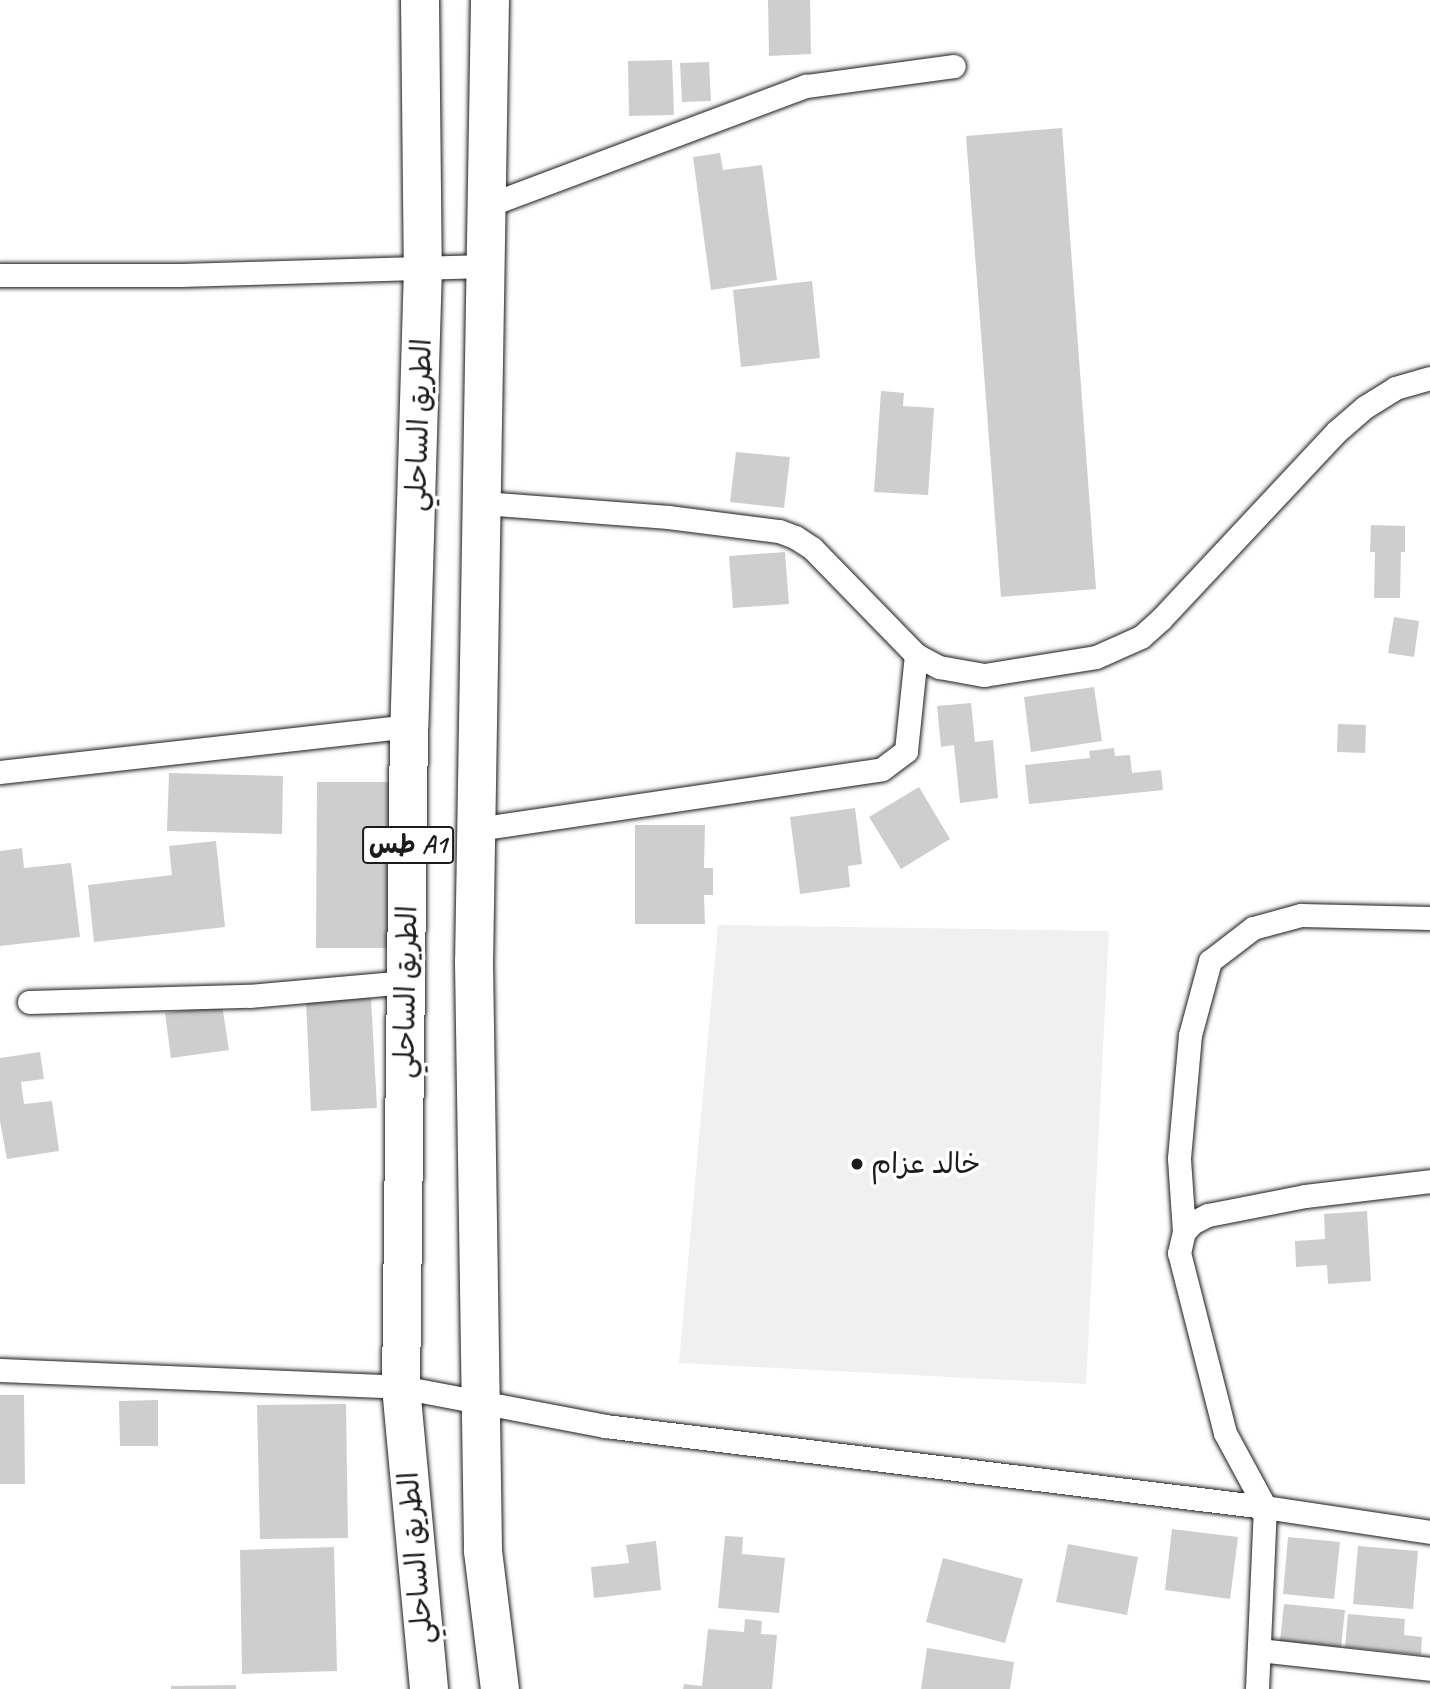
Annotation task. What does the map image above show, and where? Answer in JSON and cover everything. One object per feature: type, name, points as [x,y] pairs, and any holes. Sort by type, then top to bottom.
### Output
[{"type":"highway","name":"الطريق الساحلي","points":[[420,0],[423,267],[409,726],[401,1387],[429,1689]]},
{"type":"highway","name":"طس A1","points":[[490,0],[474,962],[483,1551],[500,1689]]},
{"type":"street","points":[[486,206],[806,86],[954,66]]},
{"type":"street","points":[[0,275],[181,275],[485,266]]},
{"type":"street","points":[[483,503],[668,517],[779,531],[812,548],[916,655],[939,667],[984,676],[1096,657],[1141,637],[1336,432],[1365,407],[1395,388],[1430,378]]},
{"type":"street","points":[[477,829],[882,769],[906,751],[916,655]]},
{"type":"street","points":[[0,772],[409,726]]},
{"type":"street","points":[[1257,1689],[1265,1507],[1225,1433],[1178,1253],[1184,1232],[1179,1158],[1191,1035],[1210,961],[1253,928],[1301,915],[1430,918]]},
{"type":"street","points":[[29,1002],[249,996],[406,982]]},
{"type":"street","points":[[1184,1232],[1192,1223],[1208,1215],[1305,1196],[1430,1181]]},
{"type":"street","points":[[0,1370],[401,1387],[605,1426],[1265,1507],[1430,1532]]},
{"type":"street","points":[[1259,1650],[1430,1669]]},
{"type":"shaded area","points":[[718,925],[1109,931],[1086,1384],[679,1363]]},
{"type":"building","points":[[768,0],[810,0],[811,54],[769,56]]},
{"type":"building","points":[[672,60],[674,115],[629,116],[628,61]]},
{"type":"building","points":[[709,62],[711,101],[682,102],[680,63]]},
{"type":"building","points":[[1062,128],[1096,589],[1001,597],[966,136]]},
{"type":"building","points":[[720,153],[723,170],[762,165],[777,280],[711,290],[693,157]]},
{"type":"building","points":[[812,281],[820,358],[741,367],[733,290]]},
{"type":"building","points":[[881,391],[904,393],[903,406],[934,408],[928,495],[874,492]]},
{"type":"building","points":[[736,452],[790,457],[784,508],[730,502]]},
{"type":"building","points":[[1371,525],[1405,526],[1405,552],[1401,552],[1400,598],[1374,598],[1375,552],[1370,552]]},
{"type":"building","points":[[785,552],[789,604],[733,608],[729,556]]},
{"type":"building","points":[[1394,617],[1419,621],[1414,657],[1388,653]]},
{"type":"building","points":[[1094,687],[1102,741],[1031,752],[1024,697]]},
{"type":"building","points":[[971,703],[975,742],[993,740],[998,798],[960,803],[954,745],[941,747],[937,706]]},
{"type":"building","points":[[1338,724],[1366,725],[1365,753],[1337,752]]},
{"type":"building","points":[[1114,748],[1115,756],[1130,755],[1132,773],[1161,770],[1163,790],[1029,804],[1025,765],[1090,758],[1089,751]]},
{"type":"building","points":[[169,773],[283,776],[282,834],[167,831]]},
{"type":"building","points":[[317,782],[394,782],[393,948],[316,948]]},
{"type":"building","points":[[919,787],[950,839],[901,869],[869,817]]},
{"type":"building","points":[[855,808],[862,864],[848,866],[850,887],[800,894],[790,817]]},
{"type":"building","points":[[635,825],[705,825],[704,868],[713,868],[713,895],[704,895],[705,924],[635,924]]},
{"type":"building","points":[[216,841],[225,927],[94,942],[88,885],[172,875],[169,846]]},
{"type":"building","points":[[22,848],[24,868],[71,863],[80,937],[0,946],[0,851]]},
{"type":"building","points":[[371,998],[377,1108],[311,1111],[306,1001]]},
{"type":"building","points":[[222,1005],[229,1050],[171,1058],[165,1013]]},
{"type":"building","points":[[40,1052],[44,1079],[21,1082],[24,1104],[52,1101],[59,1151],[7,1159],[0,1121],[0,1058]]},
{"type":"building","points":[[1367,1211],[1371,1281],[1328,1284],[1327,1265],[1296,1267],[1295,1241],[1325,1239],[1324,1214]]},
{"type":"building","points":[[0,1395],[24,1395],[25,1484],[0,1484]]},
{"type":"building","points":[[158,1400],[158,1446],[120,1446],[119,1401]]},
{"type":"building","points":[[346,1404],[348,1538],[260,1539],[257,1405]]},
{"type":"building","points":[[1172,1529],[1238,1537],[1230,1599],[1165,1590]]},
{"type":"building","points":[[725,1536],[743,1537],[742,1554],[785,1558],[779,1613],[718,1608]]},
{"type":"building","points":[[1288,1537],[1340,1542],[1334,1599],[1283,1594]]},
{"type":"building","points":[[656,1541],[661,1590],[594,1598],[591,1567],[629,1563],[626,1545]]},
{"type":"building","points":[[1068,1544],[1138,1557],[1127,1615],[1056,1602]]},
{"type":"building","points":[[1358,1546],[1418,1551],[1413,1609],[1353,1604]]},
{"type":"building","points":[[334,1547],[337,1671],[242,1674],[240,1550]]},
{"type":"building","points":[[943,1558],[1023,1579],[1005,1643],[926,1622]]},
{"type":"building","points":[[1284,1604],[1345,1610],[1341,1647],[1280,1641]]},
{"type":"building","points":[[1348,1614],[1405,1619],[1404,1635],[1422,1637],[1421,1655],[1345,1647]]},
{"type":"building","points":[[745,1619],[762,1621],[761,1634],[777,1635],[772,1689],[683,1689],[684,1684],[702,1686],[708,1629],[744,1632]]},
{"type":"building","points":[[927,1648],[1014,1662],[1010,1689],[921,1689]]},
{"type":"building","points":[[236,1685],[236,1689],[171,1689],[171,1686]]},
{"type":"place","name":"خالد عزام","points":[[857,1164]]}]
